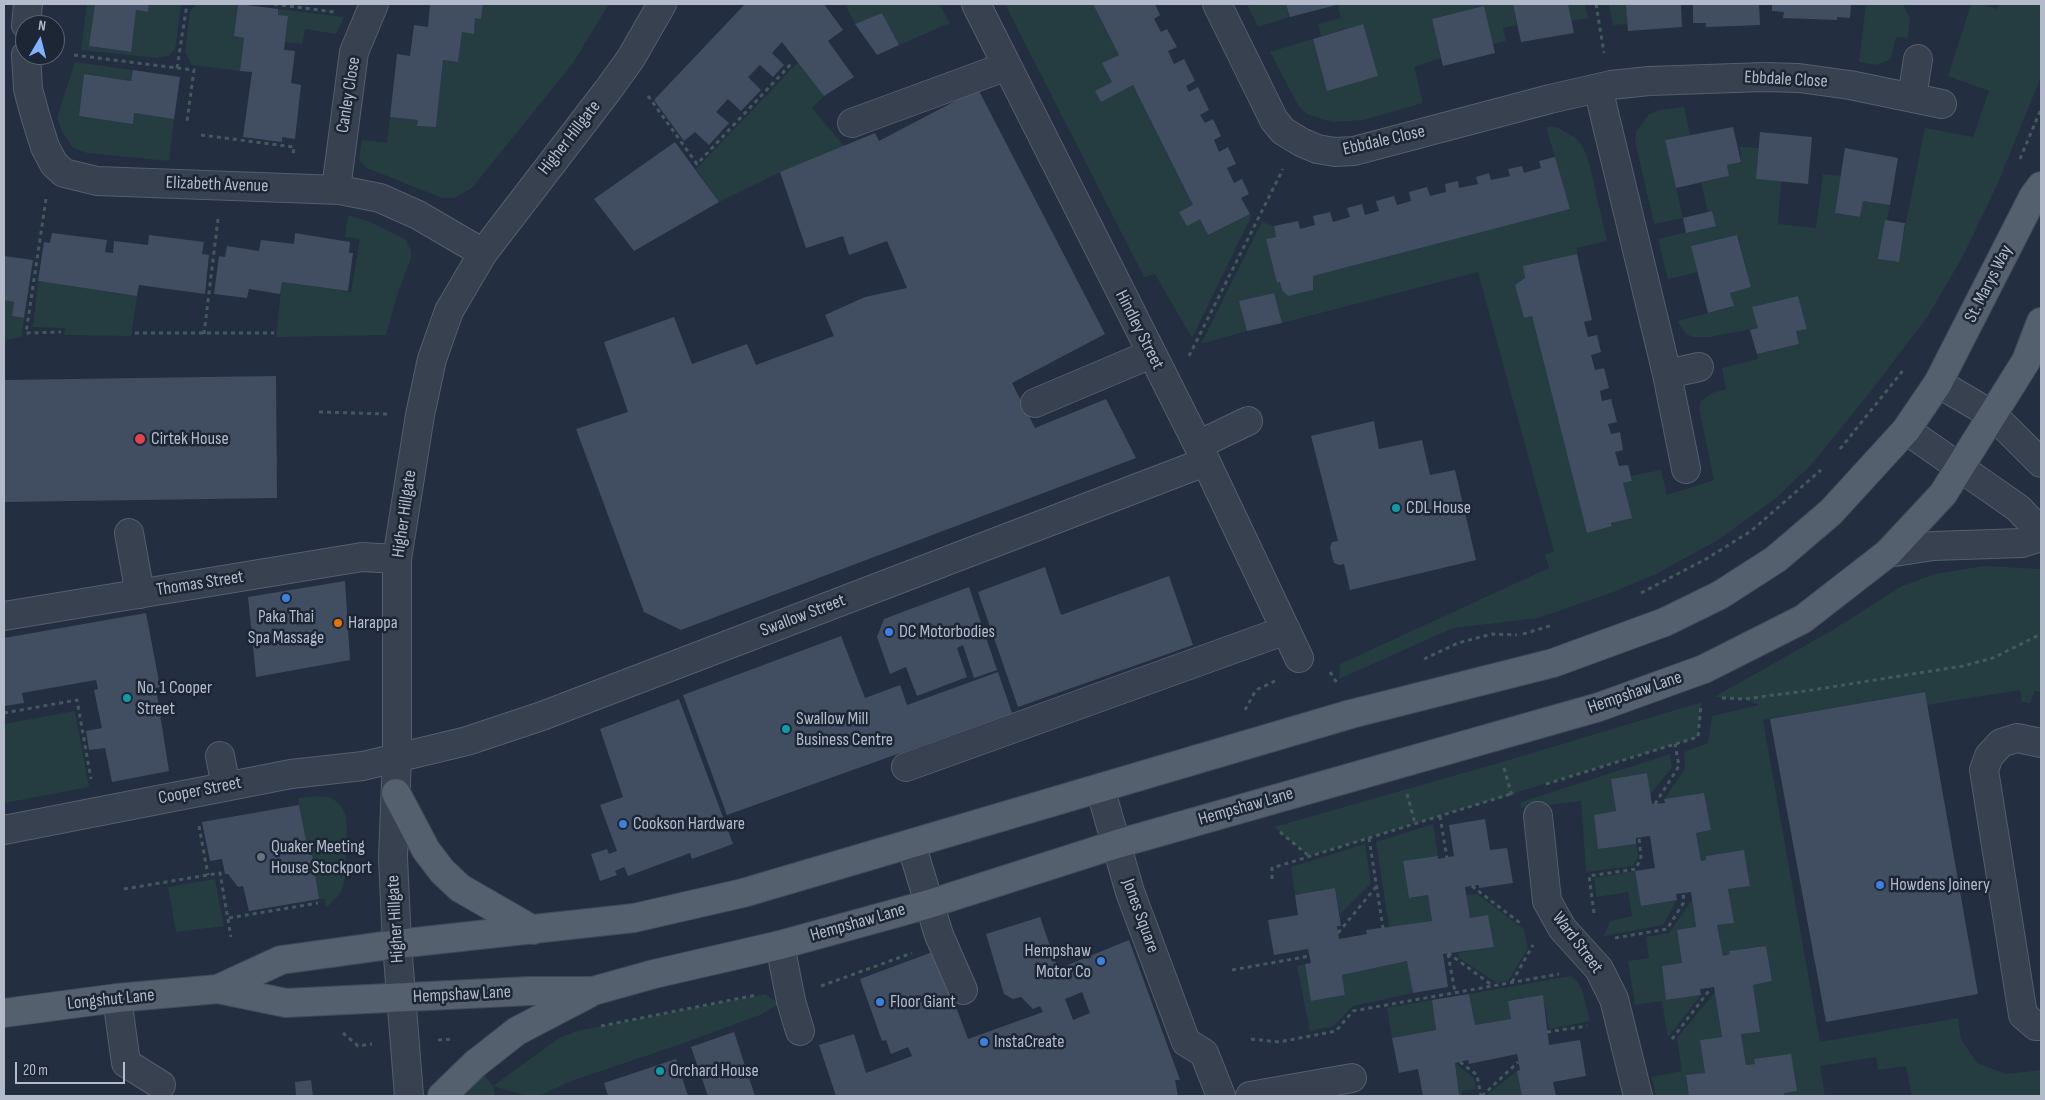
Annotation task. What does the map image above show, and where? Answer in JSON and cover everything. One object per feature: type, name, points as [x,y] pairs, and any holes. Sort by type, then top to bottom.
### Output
[{"type":"main road","name":"St. Marys Way","points":[[1938,383],[2033,197],[2041,186]]},
{"type":"main road","points":[[1994,416],[2026,361],[2041,322]]},
{"type":"main road","points":[[397,944],[634,918],[743,893],[1351,714],[1553,663],[1665,622],[1720,595],[1776,559],[1831,512],[1906,430],[1938,383]]},
{"type":"main road","name":"Hempshaw Lane","points":[[401,999],[530,992],[593,991],[654,974],[780,945],[929,904],[1117,844],[1599,707],[1704,668],[1803,619],[1888,553],[1943,494],[1994,416]]},
{"type":"main road","points":[[396,793],[426,850],[442,871],[460,888],[533,930]]},
{"type":"main road","name":"Longshut Lane","points":[[218,989],[281,960],[397,944]]},
{"type":"main road","name":"Longshut Lane","points":[[4,1013],[117,998],[218,989],[286,1004],[401,999]]},
{"type":"main road","points":[[442,1096],[475,1064],[517,1031],[593,991]]},
{"type":"street","name":"Canley Close","points":[[336,189],[354,52],[374,4]]},
{"type":"street","name":"Higher Hillgate","points":[[409,1096],[397,944],[393,858],[397,757],[397,559],[420,415],[432,360],[449,311],[483,253],[608,90],[631,58],[662,4]]},
{"type":"street","name":"Hindley Street","points":[[976,4],[1164,381],[1202,453],[1299,658]]},
{"type":"street","name":"Ebbdale Close","points":[[1217,4],[1274,120],[1283,131],[1317,149],[1335,152],[1354,151],[1500,111],[1605,87],[1649,81],[1777,77],[1823,81],[1942,104]]},
{"type":"street","points":[[1912,98],[1918,59]]},
{"type":"street","name":"Elizabeth Avenue","points":[[27,65],[28,89],[46,147],[54,164],[64,173],[97,181],[336,189],[380,198],[418,216],[483,253]]},
{"type":"street","points":[[852,123],[1007,66]]},
{"type":"street","points":[[1605,87],[1686,469]]},
{"type":"street","points":[[1035,403],[1151,354]]},
{"type":"street","points":[[1667,374],[1699,367]]},
{"type":"street","points":[[1938,383],[1994,416],[2041,463]]},
{"type":"street","name":"Swallow Street","points":[[397,757],[467,741],[542,716],[1202,453],[1248,421]]},
{"type":"street","points":[[1906,430],[2018,508],[2041,532]]},
{"type":"street","points":[[129,533],[140,594]]},
{"type":"street","points":[[1888,553],[1933,546],[2022,543],[2041,537]]},
{"type":"street","name":"Thomas Street","points":[[4,616],[362,557],[397,559]]},
{"type":"street","points":[[906,767],[1286,630]]},
{"type":"street","points":[[2041,743],[2032,739],[2017,738],[2001,743],[1989,756],[1984,770],[2023,1015],[2036,1026],[2041,1026]]},
{"type":"street","points":[[220,756],[226,786]]},
{"type":"street","name":"Cooper Street","points":[[4,830],[226,786],[291,774],[363,766],[397,757]]},
{"type":"street","name":"Jones Square","points":[[1100,788],[1130,892],[1186,1042],[1204,1053],[1221,1096]]},
{"type":"street","name":"Ward Street","points":[[1538,816],[1545,894],[1556,919],[1577,946],[1599,969],[1614,999],[1638,1096]]},
{"type":"street","points":[[911,844],[939,935],[963,990]]},
{"type":"street","points":[[780,945],[791,1001],[800,1031]]},
{"type":"street","points":[[117,998],[126,1063],[161,1085]]},
{"type":"street","points":[[1250,1096],[1352,1078]]},
{"type":"path","points":[[177,68],[187,4]]},
{"type":"path","points":[[274,4],[342,13]]},
{"type":"path","points":[[1596,4],[1605,87]]},
{"type":"path","points":[[74,55],[194,70],[187,121]]},
{"type":"path","points":[[648,96],[697,164],[791,64]]},
{"type":"path","points":[[2020,161],[2041,109]]},
{"type":"path","points":[[201,135],[294,147],[292,163]]},
{"type":"path","points":[[1164,381],[1183,369],[1284,166]]},
{"type":"path","points":[[49,194],[44,201],[26,333],[61,332]]},
{"type":"path","points":[[204,334],[219,213]]},
{"type":"path","points":[[135,332],[274,334]]},
{"type":"path","points":[[1835,455],[1907,365]]},
{"type":"path","points":[[319,412],[420,415]]},
{"type":"path","points":[[1635,595],[1706,559],[1751,531],[1822,469]]},
{"type":"path","points":[[1420,661],[1458,643],[1492,634],[1516,636],[1563,622]]},
{"type":"path","points":[[1714,697],[1744,700],[1963,666],[1993,658],[2041,634]]},
{"type":"path","points":[[1244,712],[1256,690],[1304,669],[1299,658]]},
{"type":"path","points":[[1328,669],[1335,682]]},
{"type":"path","points":[[1333,690],[1342,687]]},
{"type":"path","points":[[4,713],[77,700],[92,783]]},
{"type":"path","points":[[1539,786],[1698,738],[1702,702]]},
{"type":"path","points":[[1655,804],[1679,766],[1675,744]]},
{"type":"path","points":[[1405,789],[1415,823]]},
{"type":"path","points":[[1272,879],[1272,868],[1521,791]]},
{"type":"path","points":[[1440,816],[1447,858]]},
{"type":"path","points":[[197,818],[208,875]]},
{"type":"path","points":[[1274,827],[1309,856]]},
{"type":"path","points":[[1369,838],[1383,928]]},
{"type":"path","points":[[1593,911],[1589,876],[1636,869],[1641,857],[1639,838]]},
{"type":"path","points":[[124,889],[220,873],[231,937]]},
{"type":"path","points":[[1472,886],[1521,924],[1528,923]]},
{"type":"path","points":[[1338,933],[1376,887]]},
{"type":"path","points":[[1611,939],[1667,929],[1684,902],[1683,893]]},
{"type":"path","points":[[229,918],[318,903]]},
{"type":"path","points":[[1512,982],[1534,945]]},
{"type":"path","points":[[814,988],[916,952]]},
{"type":"path","points":[[1455,992],[1448,953],[1494,986]]},
{"type":"path","points":[[1232,970],[1310,956]]},
{"type":"path","points":[[1251,1039],[1279,1042],[1336,1031],[1354,1011],[1566,972]]},
{"type":"path","points":[[1672,1039],[1711,988]]},
{"type":"path","points":[[594,1028],[765,994]]},
{"type":"path","points":[[1547,1032],[1589,1026]]},
{"type":"path","points":[[1460,1062],[1477,1074],[1482,1096]]},
{"type":"path","points":[[1482,1096],[1518,1062]]},
{"type":"green space","points":[[87,4],[95,4],[89,46],[130,52],[136,10],[148,12],[149,4],[181,4],[175,50],[168,56],[157,58],[81,50]]},
{"type":"green space","points":[[197,4],[238,4],[234,36],[244,38],[240,71],[192,65],[185,52],[190,11]]},
{"type":"green space","points":[[483,4],[609,4],[573,63],[472,188],[454,198],[442,198],[367,168],[359,160],[362,140],[387,143],[390,117],[418,120],[418,126],[436,127],[443,60],[458,62],[462,32],[474,33],[475,18],[481,18]]},
{"type":"green space","points":[[851,4],[939,4],[950,23],[899,45],[882,13],[855,24],[846,6]]},
{"type":"green space","points":[[1005,4],[1093,4],[1119,55],[1103,63],[1112,82],[1096,91],[1101,102],[1133,85],[1208,235],[1250,214],[1252,215],[1192,338],[1155,274],[1144,277]]},
{"type":"green space","points":[[1247,4],[1286,4],[1290,17],[1258,27]]},
{"type":"green space","points":[[1337,4],[1513,4],[1517,25],[1503,28],[1506,41],[1493,44],[1483,7],[1432,19],[1441,58],[1414,67],[1423,103],[1363,120],[1332,122],[1307,114],[1299,107],[1270,52],[1313,39],[1320,66],[1363,24],[1321,36],[1318,24],[1341,18]]},
{"type":"green space","points":[[1568,4],[1585,4],[1588,18],[1572,21]]},
{"type":"green space","points":[[1609,4],[1626,4],[1628,24],[1613,25]]},
{"type":"green space","points":[[1866,4],[1903,4],[1910,19],[1908,38],[1896,37],[1891,59],[1876,65],[1859,62]]},
{"type":"green space","points":[[1971,4],[1981,4],[1997,9],[1999,4],[2041,4],[2041,77],[1998,183],[1964,254],[1928,316],[1811,465],[1776,498],[1718,540],[1656,574],[1611,593],[1538,618],[1453,628],[1339,679],[1340,664],[1549,568],[1545,555],[1554,551],[1478,272],[1282,323],[1274,293],[1240,301],[1247,331],[1201,344],[1262,222],[1274,226],[1276,237],[1266,239],[1277,283],[1280,282],[1282,290],[1288,296],[1313,290],[1313,276],[1570,209],[1546,127],[1557,127],[1577,139],[1583,147],[1590,166],[1607,241],[1577,248],[1577,254],[1523,266],[1525,278],[1515,285],[1524,318],[1532,316],[1587,533],[1612,526],[1623,483],[1632,481],[1631,476],[1661,470],[1667,495],[1714,480],[1699,408],[1701,401],[1712,393],[1726,389],[1722,368],[1758,359],[1757,354],[1799,344],[1796,331],[1807,328],[1798,296],[1753,307],[1758,328],[1709,337],[1693,337],[1686,334],[1677,321],[1733,307],[1730,293],[1751,287],[1738,235],[1692,246],[1698,272],[1668,279],[1658,239],[1716,225],[1712,212],[1708,212],[1701,183],[1729,176],[1727,165],[1741,162],[1740,147],[1759,148],[1756,179],[1781,181],[1778,224],[1816,228],[1823,174],[1841,176],[1835,213],[1860,217],[1863,201],[1890,205],[1879,259],[1898,262],[1925,128],[1973,137],[1989,91],[1948,76]]},
{"type":"green space","points":[[278,9],[344,17],[336,34],[305,29],[302,44],[285,42],[288,16],[278,15]]},
{"type":"green space","points":[[75,62],[133,70],[131,81],[84,74],[79,116],[133,123],[134,113],[174,119],[169,161],[87,153],[72,147],[63,133],[57,118]]},
{"type":"green space","points":[[798,62],[824,96],[812,108],[845,147],[780,172],[719,202],[696,169]]},
{"type":"green space","points":[[1684,107],[1690,135],[1665,140],[1683,218],[1654,224],[1635,141],[1636,132],[1648,115],[1659,110]]},
{"type":"green space","points":[[348,215],[370,222],[406,240],[411,251],[411,258],[397,296],[386,335],[276,337],[282,282],[351,292],[360,239],[345,237]]},
{"type":"green space","points":[[38,281],[137,296],[131,336],[64,335],[65,328],[33,327]]},
{"type":"green space","points":[[4,300],[14,302],[12,316],[24,318],[22,337],[4,340]]},
{"type":"green space","points":[[1983,566],[2041,569],[2041,692],[2035,691],[2030,703],[2022,702],[2020,690],[1927,705],[1925,692],[1763,720],[1820,1042],[1958,1018],[1961,1039],[1977,1063],[2006,1074],[2041,1070],[2041,1096],[1912,1096],[1906,1066],[1878,1070],[1876,1057],[1820,1066],[1825,1096],[1785,1096],[1784,1093],[1797,1091],[1754,1059],[1755,1064],[1746,1065],[1741,1034],[1760,1032],[1753,985],[1772,981],[1766,946],[1729,951],[1730,954],[1723,956],[1717,925],[1734,923],[1728,889],[1750,886],[1744,850],[1706,856],[1706,860],[1701,861],[1696,833],[1711,830],[1704,794],[1664,799],[1685,769],[1684,752],[1708,743],[1712,716],[1759,705],[1744,699],[1714,697],[1831,631],[1902,586],[1935,574]]},
{"type":"green space","points":[[1702,702],[1698,737],[1309,856],[1274,827],[1502,762]]},
{"type":"green space","points":[[75,711],[89,787],[4,803],[4,724]]},
{"type":"green space","points":[[1670,754],[1672,767],[1650,795],[1647,773],[1611,779],[1616,811],[1594,816],[1599,849],[1636,844],[1638,856],[1633,866],[1586,872],[1581,801],[1521,808],[1521,802]]},
{"type":"green space","points":[[329,797],[339,803],[346,815],[347,830],[345,880],[340,894],[326,908],[325,899],[319,899],[312,855],[309,855],[298,798]]},
{"type":"green space","points":[[1433,824],[1438,856],[1403,862],[1409,898],[1428,895],[1432,921],[1389,927],[1376,842]]},
{"type":"green space","points":[[1365,844],[1371,883],[1340,914],[1335,889],[1295,895],[1291,867]]},
{"type":"green space","points":[[1635,871],[1641,906],[1677,900],[1663,925],[1604,936],[1610,921],[1632,916],[1628,892],[1597,897],[1594,878]]},
{"type":"green space","points":[[215,879],[224,926],[176,932],[168,887]]},
{"type":"green space","points":[[1477,894],[1524,929],[1528,948],[1508,981],[1497,983],[1459,958],[1458,953],[1494,947],[1488,916],[1470,918],[1466,895]]},
{"type":"green space","points":[[1692,900],[1696,927],[1677,931],[1682,963],[1662,966],[1667,1000],[1701,995],[1668,1037],[1662,1001],[1635,1005],[1628,961],[1649,958],[1646,937],[1669,933]]},
{"type":"green space","points":[[1407,961],[1413,993],[1353,1006],[1334,1026],[1310,1031],[1297,966],[1305,964],[1311,1001],[1345,995],[1342,975]]},
{"type":"green space","points":[[1571,976],[1577,981],[1582,990],[1590,1021],[1549,1029],[1543,996],[1509,1001],[1511,1019],[1475,1025],[1469,994]]},
{"type":"green space","points":[[1715,992],[1722,1037],[1700,1040],[1705,1073],[1686,1076],[1689,1096],[1656,1096],[1652,1077],[1682,1071],[1677,1038]]},
{"type":"green space","points":[[765,994],[779,1004],[760,1015],[574,1080],[538,1096],[527,1096],[493,1086],[559,1038],[577,1031]]},
{"type":"green space","points":[[1432,1000],[1436,1030],[1392,1038],[1387,1008]]},
{"type":"green space","points":[[1455,1063],[1474,1078],[1476,1089],[1462,1091],[1462,1096],[1455,1096],[1459,1095]]},
{"type":"green space","points":[[475,1064],[493,1086],[495,1096],[442,1096]]},
{"type":"green space","points":[[1517,1071],[1522,1096],[1485,1096]]},
{"type":"building","points":[[95,4],[149,4],[148,12],[136,10],[131,52],[89,46]]},
{"type":"building","points":[[238,4],[278,9],[278,15],[288,16],[284,50],[295,51],[291,83],[301,85],[295,139],[282,137],[282,142],[243,137],[252,72],[240,71],[244,38],[234,36]]},
{"type":"building","points":[[430,4],[483,4],[481,19],[475,18],[474,34],[462,32],[458,62],[443,60],[436,127],[417,126],[418,120],[390,117],[397,54],[410,56],[414,25],[428,27]]},
{"type":"building","points":[[745,4],[824,4],[843,30],[828,41],[854,77],[824,96],[782,42],[772,53],[784,65],[773,77],[760,65],[748,77],[761,90],[741,111],[728,99],[716,112],[729,123],[709,145],[695,132],[684,141],[654,100]]},
{"type":"building","points":[[1093,4],[1155,4],[1160,15],[1154,19],[1161,32],[1167,29],[1177,47],[1168,51],[1174,64],[1184,59],[1195,81],[1186,86],[1189,92],[1198,87],[1209,110],[1200,115],[1205,123],[1213,119],[1221,136],[1214,140],[1219,152],[1228,147],[1236,164],[1227,168],[1234,183],[1242,179],[1249,194],[1241,198],[1250,214],[1208,235],[1200,219],[1187,226],[1179,212],[1193,205],[1133,85],[1101,102],[1095,91],[1112,82],[1102,63],[1119,55]]},
{"type":"building","points":[[1286,4],[1340,4],[1290,17]]},
{"type":"building","points":[[1513,4],[1568,4],[1574,33],[1521,42]]},
{"type":"building","points":[[1626,4],[1681,4],[1682,27],[1628,31]]},
{"type":"building","points":[[1693,4],[1759,4],[1760,25],[1706,27],[1706,23],[1693,23]]},
{"type":"building","points":[[1772,4],[1851,4],[1850,18],[1837,17],[1837,20],[1783,18],[1784,12],[1772,11]]},
{"type":"building","points":[[1484,6],[1495,53],[1443,66],[1432,19]]},
{"type":"building","points":[[882,13],[899,45],[877,55],[855,24]]},
{"type":"building","points":[[1363,24],[1378,76],[1327,91],[1313,39]]},
{"type":"building","points":[[133,70],[180,77],[174,119],[134,113],[133,124],[79,116],[84,74],[131,81]]},
{"type":"building","points":[[978,89],[1105,334],[1012,383],[1035,428],[1106,399],[1136,458],[681,630],[644,612],[576,429],[628,412],[604,342],[674,317],[692,364],[747,344],[756,365],[834,336],[825,315],[865,297],[907,288],[887,241],[849,255],[843,236],[806,248],[780,172],[875,133],[879,141]]},
{"type":"building","points":[[1733,127],[1741,162],[1727,165],[1729,176],[1676,188],[1665,140]]},
{"type":"building","points":[[1760,132],[1812,137],[1808,184],[1756,179]]},
{"type":"building","points":[[675,142],[719,202],[634,251],[594,199]]},
{"type":"building","points":[[1845,148],[1898,158],[1890,205],[1863,201],[1860,217],[1835,213]]},
{"type":"building","points":[[1555,157],[1570,209],[1313,276],[1313,290],[1288,296],[1282,290],[1280,282],[1277,283],[1266,239],[1276,237],[1274,226],[1298,221],[1300,229],[1315,225],[1313,216],[1330,212],[1333,222],[1350,217],[1347,208],[1362,204],[1365,215],[1379,211],[1376,201],[1394,196],[1397,205],[1411,201],[1409,192],[1427,187],[1430,196],[1446,192],[1445,184],[1458,181],[1459,188],[1478,184],[1476,177],[1489,173],[1491,180],[1510,176],[1508,169],[1522,166],[1524,173],[1541,168],[1539,161]]},
{"type":"building","points":[[1712,211],[1716,226],[1686,233],[1683,218]]},
{"type":"building","points":[[1885,220],[1905,223],[1899,262],[1878,259]]},
{"type":"building","points":[[52,233],[107,240],[105,252],[113,253],[114,241],[148,245],[149,235],[204,242],[202,254],[209,255],[205,294],[139,285],[137,296],[38,281],[44,242],[50,243]]},
{"type":"building","points":[[295,233],[350,242],[349,253],[353,253],[348,291],[282,282],[280,294],[249,289],[247,298],[214,294],[219,256],[225,257],[227,246],[259,251],[261,240],[294,244]]},
{"type":"building","points":[[1737,235],[1751,287],[1730,293],[1734,306],[1708,313],[1691,246]]},
{"type":"building","points":[[1577,254],[1592,320],[1584,322],[1588,337],[1597,335],[1601,352],[1591,355],[1595,370],[1604,368],[1609,388],[1600,391],[1602,401],[1611,399],[1617,422],[1608,424],[1611,434],[1620,432],[1623,450],[1615,452],[1619,466],[1628,465],[1632,481],[1623,483],[1632,518],[1611,523],[1612,526],[1587,533],[1532,316],[1524,318],[1515,285],[1525,278],[1523,266]]},
{"type":"building","points":[[4,256],[33,260],[24,318],[12,316],[14,302],[4,300]]},
{"type":"building","points":[[1274,293],[1282,323],[1247,331],[1239,301]]},
{"type":"building","points":[[1798,296],[1807,329],[1796,331],[1799,344],[1757,354],[1750,330],[1758,328],[1752,307]]},
{"type":"building","name":"Cirtek House","points":[[276,376],[277,498],[4,502],[4,380]]},
{"type":"building","name":"CDL House","points":[[1374,421],[1379,449],[1422,440],[1430,475],[1455,470],[1476,560],[1350,590],[1344,564],[1334,563],[1330,548],[1332,542],[1338,541],[1311,436]]},
{"type":"building","points":[[1045,567],[1061,615],[1169,576],[1193,645],[1018,707],[978,592]]},
{"type":"building","points":[[345,581],[350,660],[256,677],[248,597]]},
{"type":"building","points":[[969,587],[997,670],[974,678],[963,645],[957,648],[967,677],[917,696],[906,667],[890,674],[877,637],[884,619]]},
{"type":"building","name":"No. 1 Cooper Street","points":[[146,613],[160,687],[156,688],[169,771],[112,782],[105,748],[89,750],[86,731],[102,728],[94,690],[98,689],[96,680],[22,693],[24,703],[4,706],[4,638]]},
{"type":"building","name":"Swallow Mill Business Centre","points":[[841,636],[865,698],[900,685],[907,705],[998,672],[1012,713],[727,815],[683,695]]},
{"type":"building","name":"Howdens Joinery","points":[[1925,692],[1978,994],[1826,1022],[1770,719]]},
{"type":"building","points":[[679,699],[733,844],[692,859],[690,853],[628,876],[624,867],[615,871],[617,875],[600,881],[591,854],[607,849],[609,854],[617,851],[600,805],[623,797],[600,729]]},
{"type":"building","points":[[1647,773],[1652,804],[1665,803],[1664,799],[1704,793],[1711,830],[1696,833],[1701,861],[1706,860],[1706,856],[1744,850],[1750,886],[1728,889],[1734,923],[1717,925],[1723,956],[1730,954],[1729,951],[1766,946],[1772,981],[1753,985],[1760,1032],[1741,1034],[1746,1065],[1755,1064],[1754,1059],[1791,1054],[1797,1091],[1784,1093],[1785,1096],[1689,1096],[1686,1075],[1705,1073],[1700,1040],[1722,1037],[1714,987],[1700,989],[1701,995],[1666,1000],[1662,966],[1682,963],[1677,930],[1696,927],[1691,892],[1676,894],[1677,900],[1641,906],[1635,871],[1655,868],[1650,836],[1636,838],[1636,844],[1598,849],[1594,815],[1616,811],[1611,779]]},
{"type":"building","name":"Quaker Meeting House Stockport","points":[[299,805],[309,855],[312,855],[319,899],[249,911],[243,886],[238,887],[228,874],[225,874],[222,859],[210,861],[202,822]]},
{"type":"building","points":[[1485,819],[1490,850],[1507,848],[1513,883],[1479,888],[1479,885],[1465,887],[1470,918],[1488,915],[1494,947],[1443,954],[1448,987],[1413,993],[1407,961],[1342,975],[1345,995],[1311,1001],[1305,964],[1311,963],[1308,949],[1274,955],[1268,920],[1298,915],[1295,895],[1335,888],[1341,926],[1337,926],[1339,939],[1367,934],[1366,930],[1432,921],[1428,895],[1409,898],[1403,861],[1438,856],[1438,859],[1454,856],[1449,825]]},
{"type":"building","points":[[1040,917],[1058,969],[1129,940],[1180,1080],[1175,1080],[1178,1096],[836,1096],[819,1045],[854,1034],[866,1073],[912,1056],[908,1047],[891,1054],[886,1040],[882,1041],[860,979],[935,951],[968,1039],[1043,1012],[1040,1006],[1033,1009],[1021,997],[1013,999],[1004,994],[986,934]],"holes":[[[1082,992],[1090,1013],[1073,1020],[1065,999]]]},
{"type":"building","points":[[1469,994],[1475,1025],[1511,1019],[1508,1001],[1543,995],[1549,1045],[1580,1040],[1586,1076],[1553,1082],[1556,1096],[1522,1096],[1517,1071],[1520,1070],[1517,1054],[1469,1064],[1468,1060],[1455,1063],[1459,1095],[1423,1096],[1418,1069],[1399,1073],[1392,1038],[1436,1030],[1432,1000]]},
{"type":"building","points":[[734,1032],[755,1096],[708,1096],[691,1047]]},
{"type":"building","name":"Orchard House","points":[[676,1059],[688,1096],[608,1096],[604,1083]]},
{"type":"building","points":[[311,1080],[313,1096],[296,1096],[295,1082]]},
{"type":"place","name":"Cirtek House","points":[[140,439]]},
{"type":"place","name":"CDL House","points":[[1396,508]]},
{"type":"place","name":"Paka Thai Spa Massage","points":[[286,598]]},
{"type":"place","name":"Harappa","points":[[338,623]]},
{"type":"place","name":"DC Motorbodies","points":[[889,632]]},
{"type":"place","name":"No. 1 Cooper Street","points":[[127,698]]},
{"type":"place","name":"Swallow Mill Business Centre","points":[[786,729]]},
{"type":"place","name":"Cookson Hardware","points":[[623,824]]},
{"type":"place","name":"Quaker Meeting House Stockport","points":[[261,857]]},
{"type":"place","name":"Howdens Joinery","points":[[1880,885]]},
{"type":"place","name":"Hempshaw Motor Co","points":[[1101,961]]},
{"type":"place","name":"Floor Giant","points":[[880,1002]]},
{"type":"place","name":"InstaCreate","points":[[984,1042]]},
{"type":"place","name":"Orchard House","points":[[660,1071]]}]
